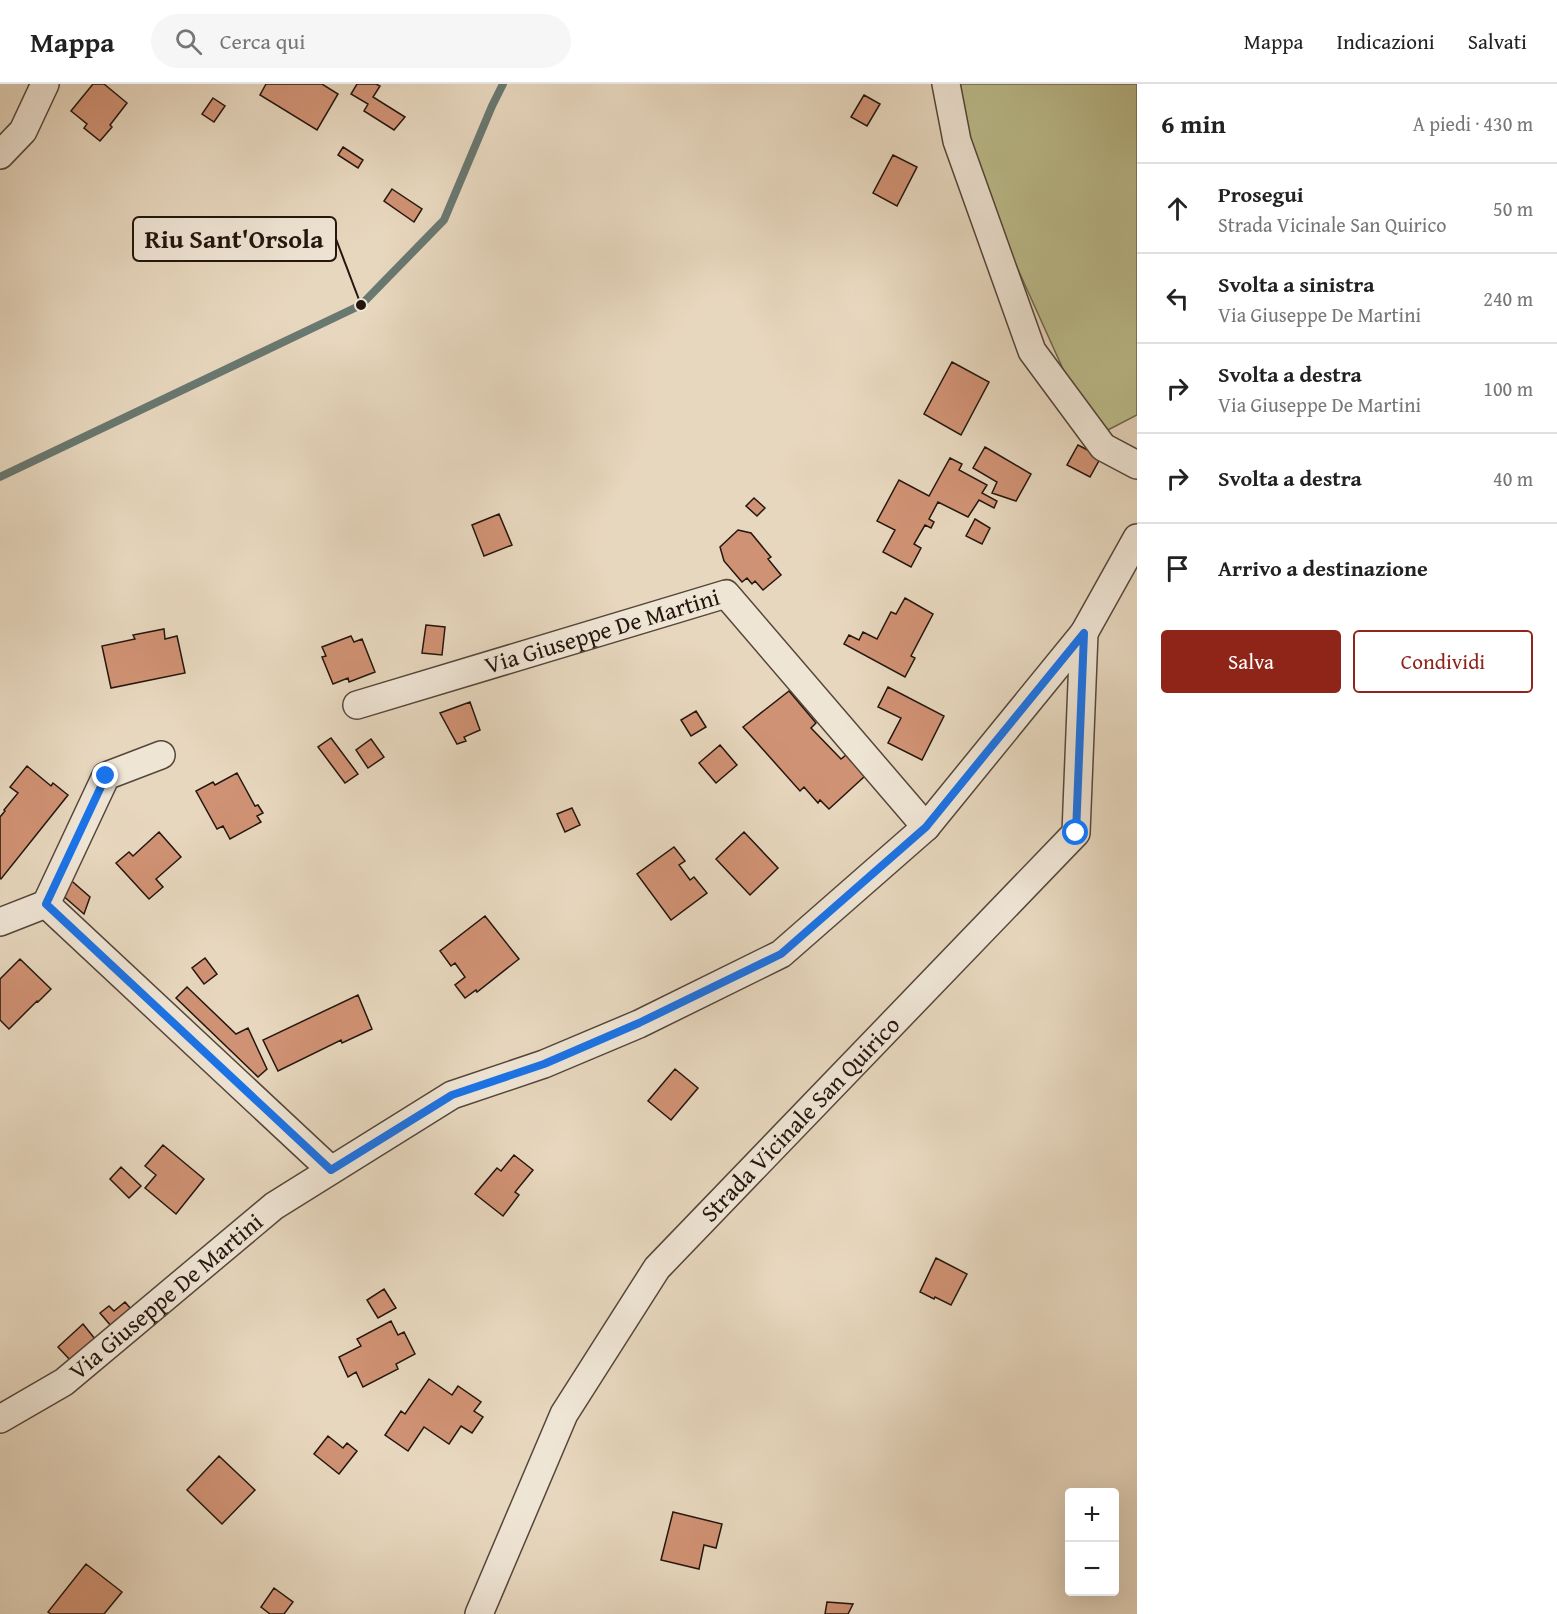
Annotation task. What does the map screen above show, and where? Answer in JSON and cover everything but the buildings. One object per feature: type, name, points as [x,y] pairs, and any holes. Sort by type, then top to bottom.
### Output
[{"type":"street","points":[[0,155],[23,131],[45,84]]},
{"type":"street","points":[[945,84],[957,141],[1032,351],[1103,447],[1137,465]]},
{"type":"street","name":"Via Giuseppe De Martini","points":[[0,1419],[64,1382],[274,1206],[452,1095],[544,1064],[639,1023],[781,954],[926,827],[1084,633],[1137,538]]},
{"type":"street","name":"Via Giuseppe De Martini","points":[[357,705],[726,594],[926,827]]},
{"type":"street","name":"Strada Vicinale San Quirico","points":[[479,1614],[564,1414],[657,1268],[1076,833],[1084,633]]},
{"type":"street","points":[[0,922],[46,904],[106,776],[161,755]]},
{"type":"street","points":[[46,904],[331,1170]]},
{"type":"green space","points":[[947,84],[1137,84],[1137,415],[1106,431],[1077,400],[960,141]]},
{"type":"waterway","points":[[0,477],[361,305],[444,220],[503,84]]},
{"type":"place","name":"Riu Sant'Orsola","points":[[361,305]]},
{"type":"route","points":[[106,776],[46,904],[331,1170],[452,1095],[544,1064],[639,1023],[781,954],[926,827],[1084,633],[1076,833]]}]
